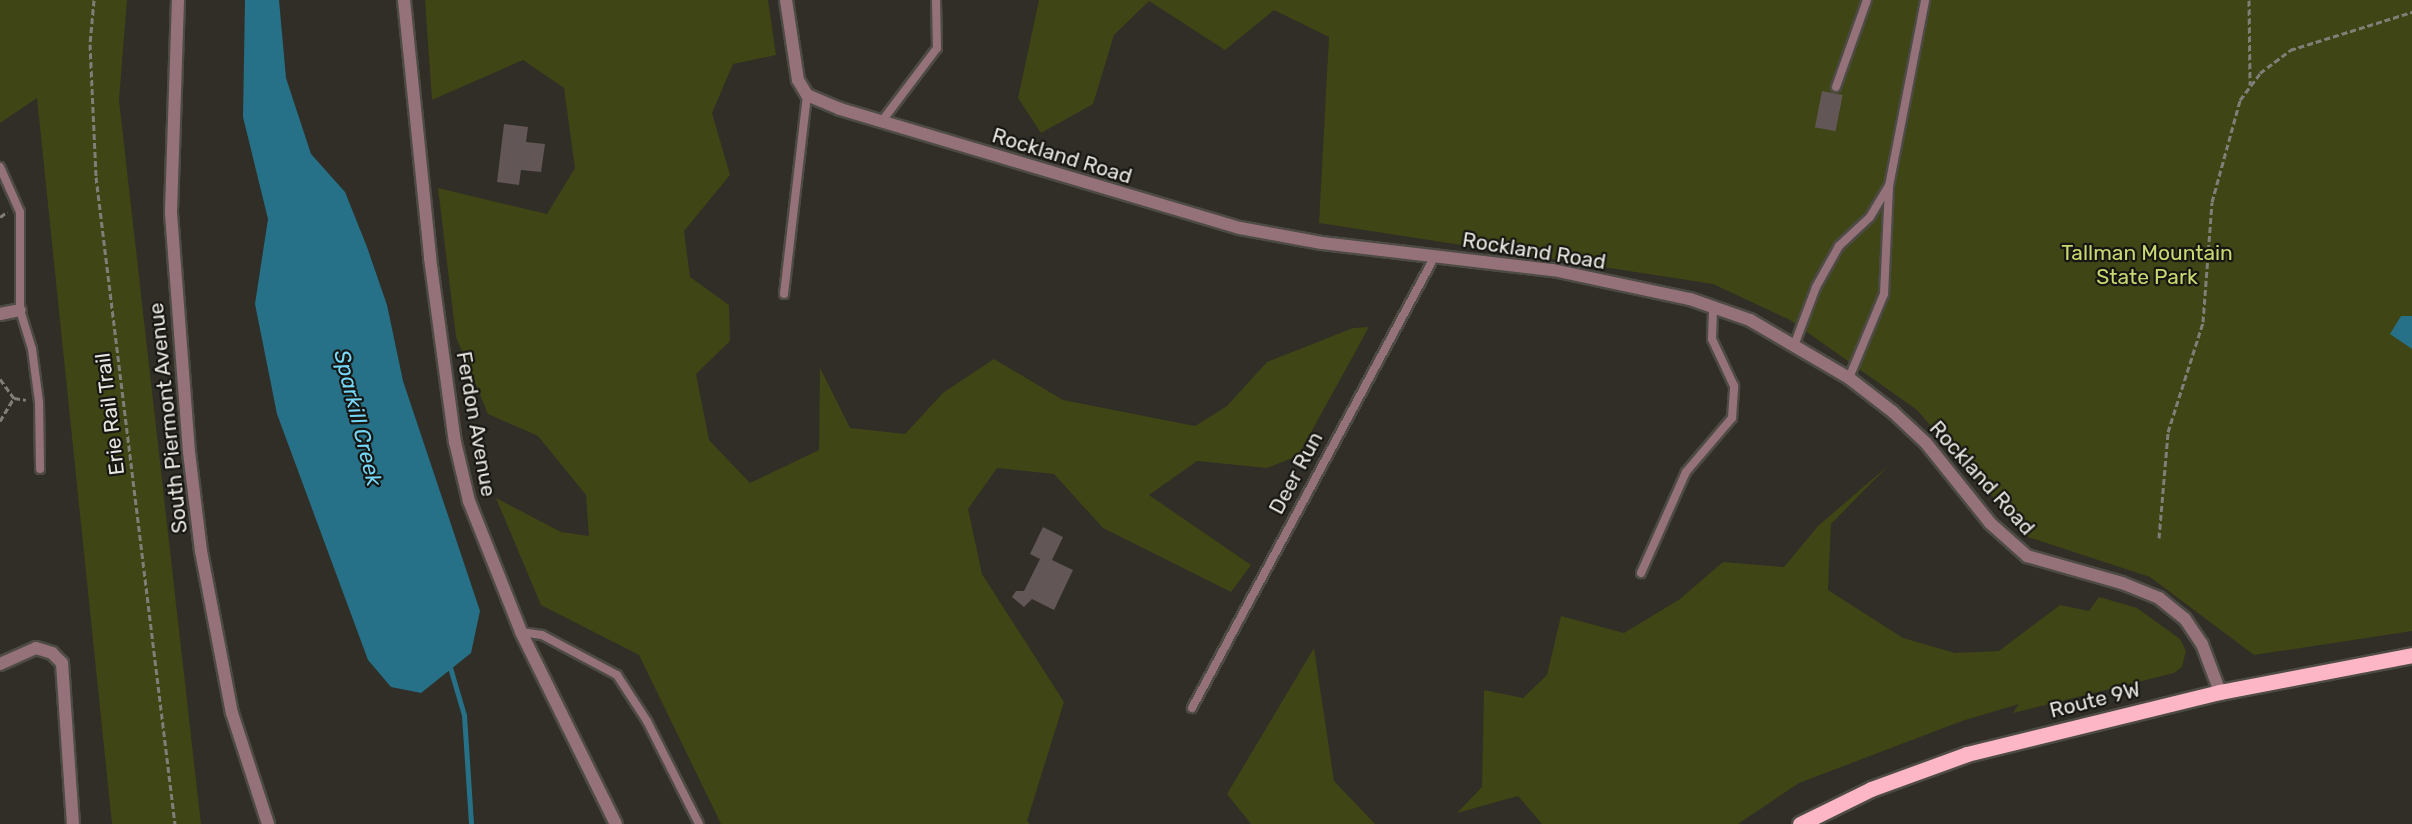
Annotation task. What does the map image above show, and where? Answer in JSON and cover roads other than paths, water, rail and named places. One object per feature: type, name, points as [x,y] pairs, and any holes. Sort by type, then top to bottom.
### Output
[{"type":"main road","name":"Route 9W","points":[[1800,824],[1871,789],[1967,754],[2220,692],[2412,655]]},
{"type":"street","name":"South Piermont Avenue","points":[[178,0],[171,213],[191,472],[232,713],[268,824]]},
{"type":"street","name":"Ferdon Avenue","points":[[404,0],[413,123],[455,442],[477,530],[521,632],[616,824]]},
{"type":"street","points":[[786,0],[798,80],[807,96]]},
{"type":"street","name":"Rockland Road","points":[[807,96],[882,121],[1240,228],[1552,270],[1713,306],[1795,343],[1849,378],[1926,443],[1990,523],[2027,556],[2122,583],[2158,598],[2185,619],[2202,644],[2220,692]]},
{"type":"street","points":[[0,314],[20,310]]},
{"type":"street","points":[[0,664],[36,648],[52,653],[62,663],[73,824]]},
{"type":"lane","points":[[882,121],[936,48],[936,0]]},
{"type":"lane","points":[[1836,87],[1866,0]]},
{"type":"lane","points":[[1849,378],[1884,294],[1889,186],[1925,0]]},
{"type":"lane","points":[[784,294],[807,96]]},
{"type":"lane","points":[[0,167],[20,212],[20,310],[32,349],[39,402],[40,469]]},
{"type":"lane","points":[[1795,343],[1816,287],[1839,246],[1870,217],[1889,186]]},
{"type":"lane","name":"Deer Run","points":[[1192,708],[1435,256]]},
{"type":"lane","points":[[1641,573],[1686,472],[1732,418],[1734,386],[1712,339],[1713,306]]},
{"type":"lane","points":[[521,632],[542,635],[617,675],[647,720],[699,824]]},
{"type":"water","points":[[245,0],[279,0],[286,78],[311,154],[345,192],[367,247],[387,305],[403,381],[480,611],[471,653],[421,693],[391,687],[368,660],[277,414],[255,304],[268,219],[243,117]]},
{"type":"water","points":[[2401,316],[2412,316],[2412,349],[2390,334]]},
{"type":"waterway","name":"Sparkill Creek","points":[[449,664],[464,715],[471,824]]},
{"type":"park label","name":"Tallman Mountain State Park","points":[[2147,265]]}]
